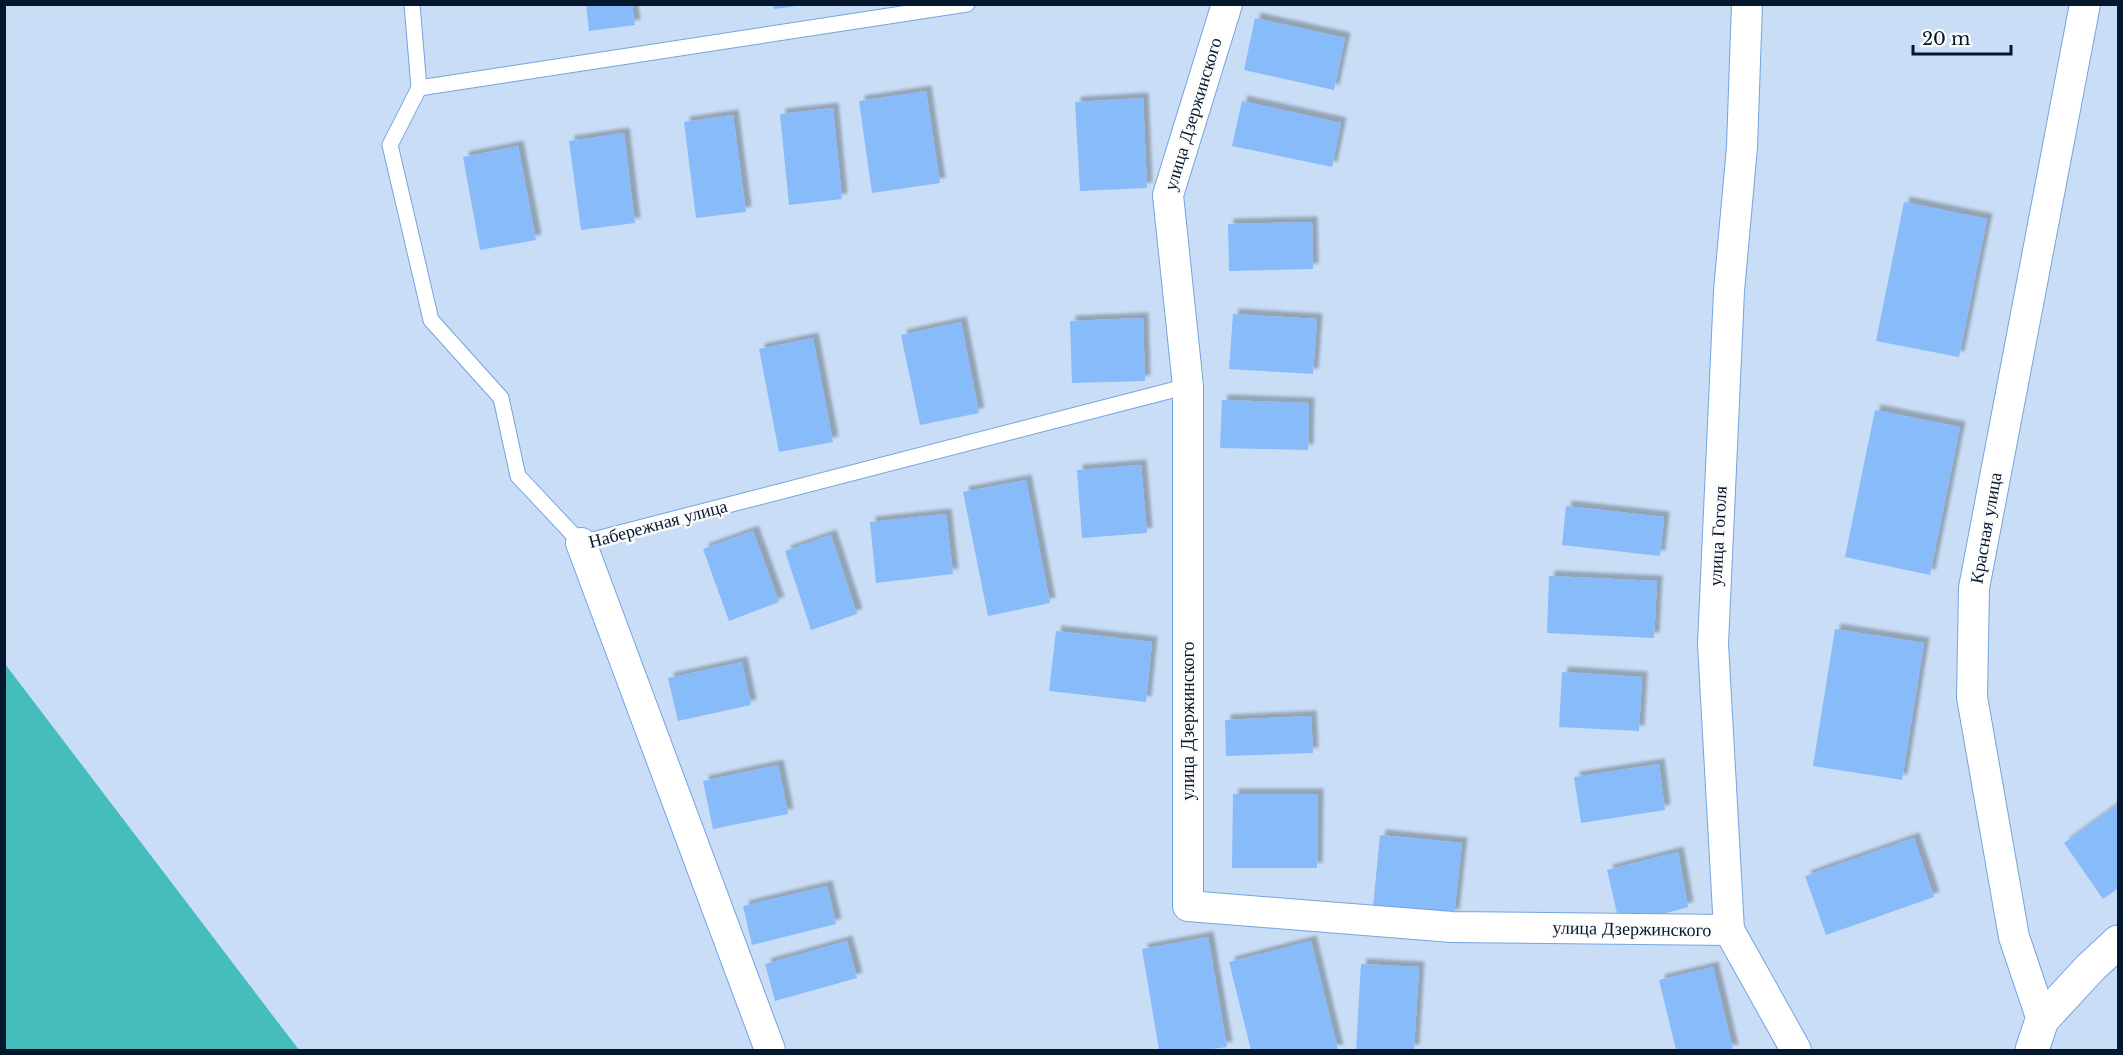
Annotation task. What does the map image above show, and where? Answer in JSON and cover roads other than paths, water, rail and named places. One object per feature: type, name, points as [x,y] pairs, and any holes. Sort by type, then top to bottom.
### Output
[{"type":"main road","points":[[2037,1035],[2090,968],[2118,942]]},
{"type":"street","name":"улица Дзержинского","points":[[1227,4],[1168,195],[1188,386],[1188,906],[1452,927],[1729,930]]},
{"type":"street","name":"улица Гоголя","points":[[1747,4],[1742,147],[1730,291],[1713,644],[1729,930],[1796,1050]]},
{"type":"street","name":"Красная улица","points":[[2037,1035],[2014,937],[1972,697],[1974,588],[2085,4]]},
{"type":"street","name":"Набережная улица","points":[[581,543],[770,1050]]},
{"type":"lane","points":[[412,4],[419,88],[390,144],[431,320],[501,398],[518,476],[581,543]]},
{"type":"lane","points":[[419,88],[967,4]]},
{"type":"lane","name":"Набережная улица","points":[[581,543],[1188,386]]}]
